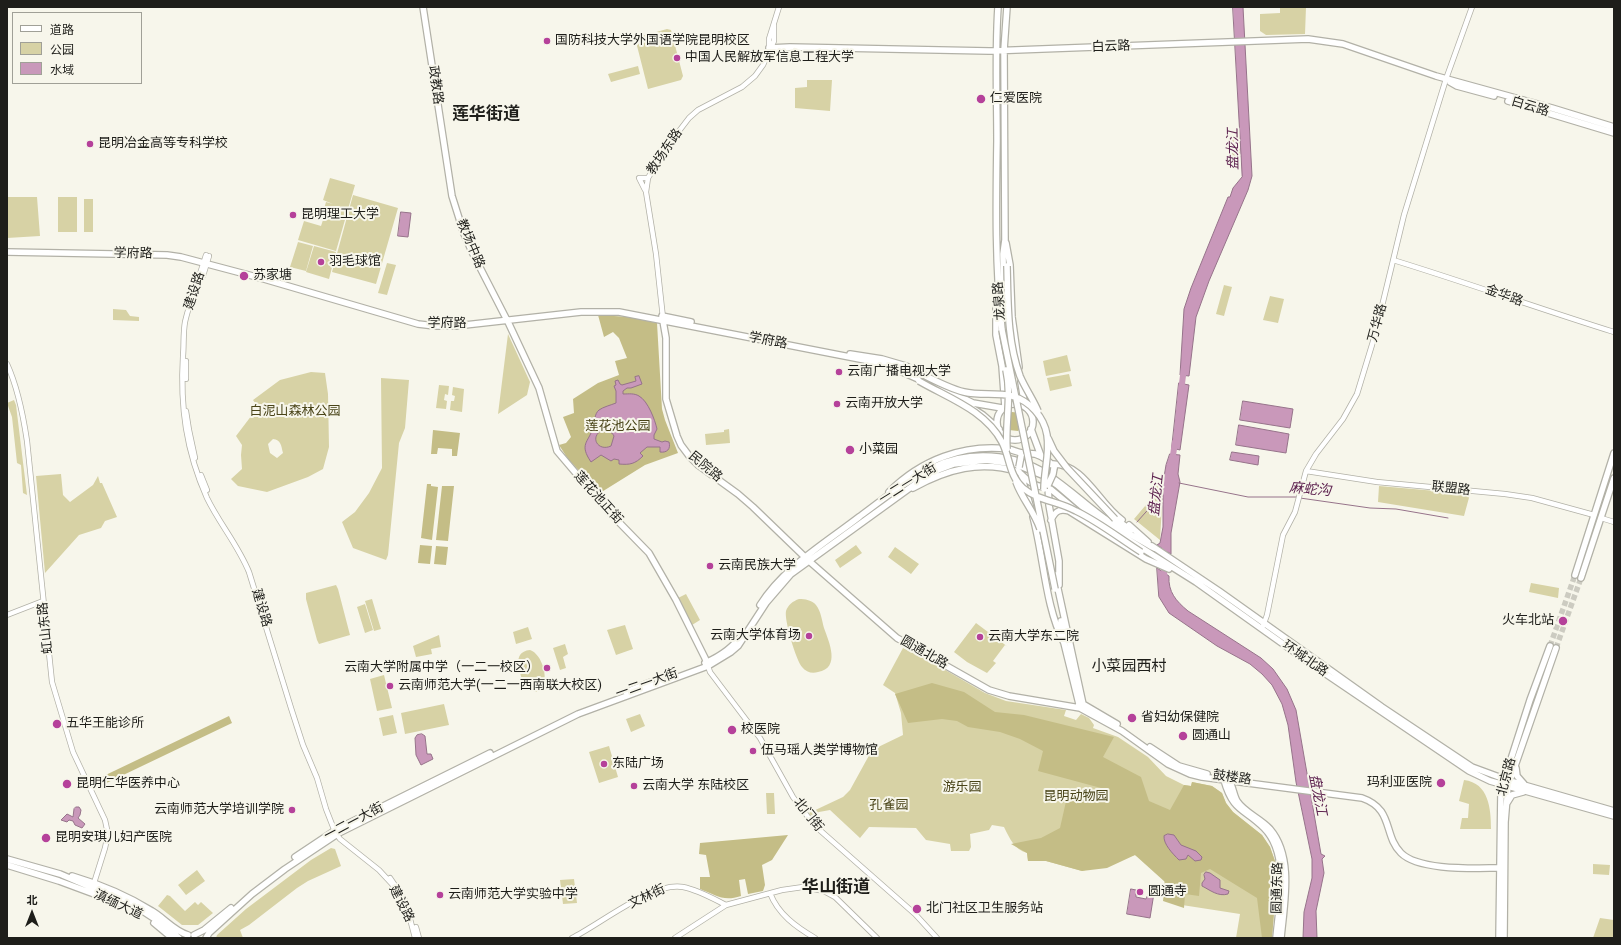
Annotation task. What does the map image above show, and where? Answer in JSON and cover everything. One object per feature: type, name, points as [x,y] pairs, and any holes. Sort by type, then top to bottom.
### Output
[{"type":"main road","name":"政教路","points":[[423,7],[446,162]]},
{"type":"main road","name":"龙泉路","points":[[998,7],[996,50],[996,192],[1000,308],[1064,643]]},
{"type":"main road","name":"龙泉路","points":[[1007,7],[1004,50],[1005,240],[1003,273],[1003,329],[1056,574]]},
{"type":"main road","name":"白云路","points":[[770,48],[1004,50],[1308,39],[1343,44],[1446,79],[1614,127]]},
{"type":"main road","name":"白云路","points":[[1446,79],[1457,86],[1478,93],[1614,133]]},
{"type":"main road","name":"教场中路","points":[[446,162],[452,196],[464,234],[508,320]]},
{"type":"main road","points":[[1005,240],[1009,318],[1018,369],[1042,420],[1054,451],[1063,463],[1115,519],[1154,548]]},
{"type":"main road","points":[[1005,240],[1010,265],[1012,323],[1025,407],[1032,417],[1031,429],[1041,457]]},
{"type":"main road","name":"学府路","points":[[7,252],[167,255],[205,262],[422,325],[443,327],[581,312],[625,312],[847,354],[892,365],[912,373],[973,403],[1004,408]]},
{"type":"main road","points":[[999,278],[996,292],[996,335],[1004,381],[1004,408],[997,419],[999,429],[1005,436],[1016,442],[1021,454],[1018,468],[1038,534],[1053,615],[1064,643]]},
{"type":"main road","name":"学府路","points":[[663,318],[846,356],[891,367],[911,375],[973,407],[999,429]]},
{"type":"main road","name":"民院路","points":[[663,318],[666,338],[666,399],[671,419],[681,445],[687,454],[698,465],[738,494],[807,559]]},
{"type":"main road","name":"莲花池正街","points":[[508,320],[539,388],[557,450],[608,511],[649,554],[676,600],[707,665]]},
{"type":"main road","points":[[1003,329],[1001,342],[1009,385],[1006,430],[1007,455],[1018,488],[1037,519],[1042,535],[1056,610],[1081,704]]},
{"type":"main road","points":[[847,354],[882,359],[906,366],[952,389],[965,393],[1012,396],[1029,404],[1042,420]]},
{"type":"main road","name":"学府路","points":[[891,367],[969,408],[980,416],[994,430],[1002,442],[1007,455]]},
{"type":"main road","points":[[1004,408],[1015,404],[1025,407]]},
{"type":"main road","points":[[1016,442],[1024,437],[1031,429]]},
{"type":"main road","points":[[1047,435],[1044,490],[1059,595],[1080,692],[1081,704]]},
{"type":"main road","points":[[1014,450],[1016,449],[1016,442]]},
{"type":"main road","points":[[882,500],[896,485],[915,470],[936,459],[962,451],[999,448],[1014,450],[1021,454],[1036,454],[1053,466],[1063,464],[1076,471],[1117,517],[1137,531],[1173,567]]},
{"type":"main road","points":[[1575,575],[1614,453]]},
{"type":"main road","name":"一二一大街","points":[[180,938],[204,930],[278,869],[337,832],[577,711],[636,688],[707,665],[731,652],[738,646],[766,603],[791,574],[807,559],[882,500],[934,467],[949,461],[982,456],[998,456],[1018,468]]},
{"type":"main road","name":"一二一大街","points":[[807,559],[925,477],[938,470],[954,464],[986,460],[1018,468]]},
{"type":"main road","points":[[1053,466],[1053,474],[1047,486],[1051,520],[1059,561],[1059,595]]},
{"type":"main road","points":[[897,497],[940,475],[958,469],[969,467],[1036,467],[1047,473],[1106,519],[1154,548]]},
{"type":"main road","points":[[1018,468],[1028,482],[1040,487],[1047,486],[1072,506],[1090,524]]},
{"type":"main road","name":"环城北路","points":[[1018,468],[1042,476],[1057,485],[1092,515],[1159,562],[1173,567],[1218,591],[1263,626],[1452,761],[1485,779],[1526,785],[1614,811]]},
{"type":"main road","points":[[1015,478],[1022,487],[1032,494],[1076,510],[1140,552],[1159,562]]},
{"type":"main road","points":[[1581,578],[1614,478]]},
{"type":"main road","points":[[1051,520],[1056,512],[1064,509],[1146,559],[1159,562]]},
{"type":"main road","name":"圆通北路","points":[[807,559],[897,638],[989,690],[1009,696],[1066,705],[1081,704]]},
{"type":"main road","name":"环城北路","points":[[1173,567],[1472,767],[1491,774],[1526,792],[1614,816]]},
{"type":"main road","name":"北京路","points":[[1499,938],[1500,803],[1509,766],[1530,700],[1553,647],[1516,766],[1506,783],[1504,938]]},
{"type":"main road","name":"鼓楼路","points":[[1081,704],[1124,728],[1179,766],[1203,774],[1227,779],[1313,790],[1367,800],[1377,807],[1383,815],[1397,848],[1406,857],[1441,867],[1499,867]]},
{"type":"main road","points":[[1491,774],[1501,773],[1509,766]]},
{"type":"main road","points":[[1516,766],[1518,779],[1526,785]]},
{"type":"main road","name":"圆通东路","points":[[1227,779],[1232,801],[1265,830],[1277,847],[1281,868],[1276,938]]},
{"type":"main road","name":"圆通东路","points":[[1227,779],[1237,800],[1269,828],[1280,846],[1285,873],[1281,938]]},
{"type":"main road","points":[[1485,779],[1496,788],[1500,803]]},
{"type":"main road","points":[[1506,807],[1508,800],[1512,795],[1520,792],[1526,792]]},
{"type":"main road","name":"滇缅大道","points":[[7,859],[94,883],[143,905],[162,917],[179,931],[200,938]]},
{"type":"main road","name":"滇缅大道","points":[[7,865],[59,881],[109,899],[139,913],[163,929],[172,938]]},
{"type":"main road","name":"滇缅大道","points":[[60,874],[106,893],[141,910],[164,925],[180,938]]},
{"type":"main road","name":"滇缅大道","points":[[59,881],[89,887]]},
{"type":"main road","name":"一二一大街","points":[[206,938],[209,932],[235,906]]},
{"type":"street","name":"教场东路","points":[[663,318],[655,247],[646,192],[648,178],[666,148],[688,118],[704,107],[742,87],[755,76],[763,65],[770,48],[769,39],[779,7]]},
{"type":"street","name":"万华路","points":[[1263,626],[1283,535],[1298,503],[1306,471],[1316,454],[1343,419],[1357,394],[1375,335],[1404,215],[1446,79],[1472,7]]},
{"type":"street","points":[[646,192],[639,178],[648,178]]},
{"type":"street","name":"建设路","points":[[207,256],[189,318],[187,332],[186,404],[191,443],[198,466],[211,497],[246,556],[252,571],[306,744],[320,777],[340,839],[379,870],[392,884],[409,915],[415,938]]},
{"type":"street","name":"金华路","points":[[1393,260],[1463,281],[1538,308],[1614,332]]},
{"type":"street","name":"虹山东路","points":[[7,364],[12,375],[21,406],[27,441],[43,600],[54,687],[73,752],[105,820],[108,834],[106,848],[94,883]]},
{"type":"street","name":"联盟路","points":[[1306,471],[1377,482],[1505,494],[1532,498],[1594,515]]},
{"type":"street","points":[[1601,518],[1614,522]]},
{"type":"street","points":[[7,616],[43,600]]},
{"type":"street","name":"北门街","points":[[707,665],[710,672],[760,738],[793,797],[814,825],[911,910],[937,938]]},
{"type":"street","name":"建设路","points":[[337,832],[381,868],[394,882],[412,914],[418,938]]},
{"type":"street","name":"文林街","points":[[572,938],[649,894],[668,886],[682,886],[695,890],[722,905]]},
{"type":"street","points":[[675,938],[722,905],[793,887],[803,887],[824,891],[835,897],[878,938]]},
{"type":"street","name":"文林街","points":[[577,938],[650,895],[668,888],[682,888],[722,905]]},
{"type":"street","points":[[770,893],[773,900],[787,919],[815,938]]},
{"type":"green space","points":[[1260,7],[1306,7],[1305,34],[1266,35],[1260,31],[1260,14],[1280,13],[1280,8]]},
{"type":"green space","points":[[667,29],[671,30],[683,76],[681,80],[648,89],[635,38]]},
{"type":"green space","points":[[638,66],[640,74],[611,82],[608,74]]},
{"type":"green space","points":[[807,80],[832,80],[830,111],[795,108],[795,88],[807,87]]},
{"type":"green space","points":[[1229,135],[1240,135],[1240,166],[1229,166]]},
{"type":"green space","points":[[330,178],[355,185],[336,251],[298,240],[304,221],[321,226],[323,220],[321,219],[326,202],[333,204],[323,200]]},
{"type":"green space","points":[[353,195],[398,208],[376,284],[332,272]]},
{"type":"green space","points":[[7,197],[37,197],[40,236],[7,238]]},
{"type":"green space","points":[[58,197],[77,197],[77,232],[58,232]]},
{"type":"green space","points":[[84,199],[93,199],[93,232],[84,232]]},
{"type":"green space","points":[[298,242],[313,246],[306,271],[290,267]]},
{"type":"green space","name":"羽毛球馆","points":[[314,246],[336,252],[329,279],[306,272]]},
{"type":"green space","points":[[387,263],[396,265],[387,295],[378,293]]},
{"type":"green space","points":[[1224,285],[1232,287],[1224,316],[1216,314]]},
{"type":"green space","points":[[1270,296],[1284,299],[1278,323],[1263,320]]},
{"type":"green space","points":[[113,309],[126,310],[130,316],[139,317],[139,321],[113,320]]},
{"type":"green space","name":"莲花池公园","points":[[598,315],[630,317],[657,323],[662,409],[678,453],[645,465],[600,493],[568,459],[559,445],[566,443],[571,437],[563,417],[574,413],[573,399],[598,383],[619,375],[615,361],[627,358],[619,338],[613,332],[604,337]]},
{"type":"green space","points":[[508,334],[530,382],[527,395],[498,414]]},
{"type":"green space","points":[[1067,355],[1071,371],[1046,376],[1043,361]]},
{"type":"green space","name":"白泥山森林公园","points":[[311,372],[325,373],[328,394],[329,447],[323,469],[308,477],[267,492],[238,486],[231,479],[242,469],[242,445],[236,436],[258,407],[253,400],[280,380]],"holes":[[[273,439],[278,440],[283,453],[277,458],[270,453],[268,444]]]},
{"type":"green space","points":[[1069,374],[1072,386],[1050,391],[1047,378]]},
{"type":"green space","points":[[381,378],[409,380],[405,428],[399,443],[388,555],[386,560],[353,548],[342,522],[355,512],[369,493],[382,468]]},
{"type":"green space","points":[[439,385],[449,386],[448,395],[445,394],[444,400],[447,401],[446,409],[436,408]]},
{"type":"green space","points":[[453,387],[464,389],[462,412],[450,410],[451,401],[454,401],[455,396],[452,395]]},
{"type":"green space","points":[[14,400],[16,405],[27,495],[23,493],[21,465],[17,463],[12,417],[7,403]]},
{"type":"green space","points":[[1010,413],[1021,413],[1024,419],[1024,425],[1018,431],[1009,430]]},
{"type":"green space","points":[[729,429],[730,443],[706,445],[705,434],[724,432],[724,430]]},
{"type":"green space","points":[[433,430],[460,433],[457,456],[452,456],[452,449],[438,448],[437,454],[431,454]]},
{"type":"green space","points":[[61,474],[63,495],[70,502],[93,485],[98,476],[117,517],[105,521],[101,528],[79,535],[45,573],[36,476]]},
{"type":"green space","points":[[427,484],[438,487],[432,540],[421,538]]},
{"type":"green space","points":[[1152,484],[1163,487],[1160,540],[1134,519],[1151,499]]},
{"type":"green space","points":[[442,486],[454,486],[448,541],[436,540]]},
{"type":"green space","points":[[1379,486],[1470,494],[1464,516],[1378,502]]},
{"type":"green space","points":[[420,545],[432,546],[430,564],[418,563]]},
{"type":"green space","points":[[856,545],[862,553],[840,568],[835,560]]},
{"type":"green space","points":[[436,546],[448,547],[446,565],[434,564]]},
{"type":"green space","points":[[895,547],[919,564],[911,574],[888,557]]},
{"type":"green space","points":[[1531,583],[1559,588],[1558,598],[1529,592]]},
{"type":"green space","points":[[336,585],[350,635],[319,644],[306,599],[306,593]]},
{"type":"green space","points":[[686,594],[700,620],[692,625],[678,598]]},
{"type":"green space","points":[[372,599],[381,629],[374,631],[365,601]]},
{"type":"green space","name":"云南大学体育场","points":[[799,599],[810,601],[818,607],[832,654],[829,665],[825,670],[816,673],[809,672],[802,667],[794,649],[789,631],[786,611],[791,604]]},
{"type":"green space","points":[[365,604],[373,630],[365,633],[357,607]]},
{"type":"green space","points":[[976,623],[1008,647],[1005,645],[993,661],[996,663],[987,673],[967,662],[954,652]]},
{"type":"green space","points":[[625,625],[633,649],[616,655],[607,630]]},
{"type":"green space","points":[[528,627],[532,639],[516,644],[513,632]]},
{"type":"green space","points":[[439,635],[441,647],[431,649],[432,654],[416,657],[413,646]]},
{"type":"green space","points":[[565,644],[568,654],[563,657],[566,668],[560,670],[553,648]]},
{"type":"green space","name":"昆明动物园","points":[[903,648],[985,693],[1006,701],[1066,710],[1064,716],[1076,720],[1081,714],[1089,718],[1094,725],[1093,728],[1118,737],[1148,757],[1166,776],[1184,785],[1191,786],[1192,782],[1212,786],[1222,793],[1226,803],[1233,812],[1262,835],[1270,847],[1276,864],[1276,887],[1272,938],[1236,938],[1240,914],[1182,905],[1163,895],[1165,876],[1135,855],[1082,871],[1046,861],[1028,861],[1027,853],[1016,846],[1010,839],[1004,827],[992,825],[989,830],[970,834],[971,847],[969,851],[951,851],[950,844],[926,840],[916,828],[869,827],[860,838],[830,810],[819,812],[811,816],[809,813],[843,797],[850,790],[872,750],[903,735],[901,713],[895,693],[883,685]]},
{"type":"green space","points":[[530,650],[538,656],[541,661],[545,678],[542,688],[536,692],[527,689],[524,686],[518,664],[520,655]]},
{"type":"green space","points":[[384,675],[392,708],[377,711],[370,679]]},
{"type":"green space","points":[[932,683],[964,692],[995,712],[1024,715],[1114,737],[1103,757],[1141,777],[1149,801],[1170,810],[1184,785],[1191,786],[1192,782],[1212,786],[1222,793],[1226,803],[1233,812],[1262,835],[1270,847],[1276,864],[1276,887],[1272,938],[1262,938],[1257,898],[1210,869],[1201,873],[1199,896],[1185,894],[1184,908],[1163,901],[1165,882],[1135,855],[1107,868],[1082,871],[1046,861],[1028,861],[1027,853],[1011,844],[1041,838],[1060,828],[1067,797],[1101,788],[1038,771],[1043,751],[1020,739],[1000,732],[968,727],[957,721],[942,719],[908,723],[895,694]]},
{"type":"green space","points":[[444,704],[449,725],[405,734],[401,713]]},
{"type":"green space","points":[[640,714],[645,726],[631,732],[626,719]]},
{"type":"green space","points":[[393,715],[397,733],[383,736],[379,718]]},
{"type":"green space","points":[[229,716],[232,723],[94,789],[91,782]]},
{"type":"green space","name":"东陆广场","points":[[609,746],[618,777],[599,783],[589,752]]},
{"type":"green space","points":[[1464,780],[1479,786],[1484,792],[1489,805],[1491,829],[1460,829],[1462,818],[1468,818],[1469,804],[1459,801]]},
{"type":"green space","points":[[766,793],[774,793],[775,814],[767,814]]},
{"type":"green space","points":[[788,835],[772,860],[762,865],[765,885],[763,891],[748,894],[745,879],[739,880],[741,896],[735,898],[720,897],[700,889],[700,877],[710,877],[706,855],[699,854],[700,843]]},
{"type":"green space","points":[[331,848],[335,849],[341,866],[308,881],[297,888],[249,925],[240,930],[243,938],[216,938],[217,935],[246,909],[311,860]]},
{"type":"green space","points":[[1593,864],[1610,865],[1609,875],[1593,874]]},
{"type":"green space","points":[[197,870],[205,881],[186,895],[178,885]]},
{"type":"green space","points":[[574,879],[577,903],[563,904],[560,880]]},
{"type":"green space","points":[[167,895],[170,896],[185,911],[195,902],[198,905],[201,902],[213,913],[198,925],[182,925],[158,906]]},
{"type":"green space","points":[[1600,918],[1614,920],[1614,938],[1593,938]]},
{"type":"water","points":[[1233,7],[1243,7],[1252,176],[1248,190],[1209,281],[1196,317],[1189,376],[1180,375],[1184,309],[1228,197],[1230,197],[1233,188],[1242,177]]},
{"type":"water","points":[[401,212],[411,213],[408,237],[398,236]]},
{"type":"water","points":[[639,376],[642,384],[627,388],[623,391],[623,394],[637,395],[642,398],[653,416],[657,429],[654,439],[662,442],[669,442],[669,449],[665,452],[660,452],[660,447],[647,447],[640,453],[643,456],[637,461],[629,464],[619,464],[619,460],[614,459],[611,461],[601,455],[591,462],[587,456],[585,447],[593,428],[597,412],[616,403],[616,391],[614,386],[616,385],[615,381],[618,380],[622,385],[636,381],[635,377]],"holes":[[[602,430],[608,431],[614,436],[611,446],[602,447],[597,443],[596,436]]]},
{"type":"water","points":[[1179,383],[1189,385],[1180,450],[1172,448]]},
{"type":"water","points":[[1243,401],[1293,409],[1290,428],[1240,420]]},
{"type":"water","points":[[1239,425],[1289,434],[1286,453],[1236,445]]},
{"type":"water","points":[[1232,452],[1259,456],[1258,465],[1230,460]]},
{"type":"water","points":[[1170,454],[1180,455],[1178,474],[1180,482],[1171,533],[1171,554],[1157,545],[1160,543],[1163,527],[1163,483],[1166,465]]},
{"type":"water","points":[[1157,568],[1169,576],[1171,591],[1176,600],[1188,611],[1261,658],[1273,669],[1287,689],[1296,710],[1321,854],[1325,856],[1322,859],[1324,873],[1316,911],[1317,938],[1303,938],[1304,912],[1312,878],[1312,859],[1296,782],[1288,725],[1282,704],[1272,685],[1250,664],[1217,646],[1169,613],[1159,597]]},
{"type":"water","points":[[422,734],[425,736],[427,754],[431,754],[433,759],[421,765],[416,755],[415,738],[417,735]]},
{"type":"water","points":[[79,807],[81,810],[78,818],[85,824],[82,828],[75,825],[73,821],[69,820],[67,822],[61,820],[67,814],[73,817],[74,809]]},
{"type":"water","points":[[1168,834],[1174,835],[1181,845],[1196,851],[1202,857],[1201,860],[1195,861],[1188,855],[1186,859],[1179,860],[1165,842],[1164,836]]},
{"type":"water","points":[[1206,872],[1220,880],[1220,888],[1229,891],[1228,894],[1217,894],[1202,886]]},
{"type":"water","points":[[1131,889],[1136,890],[1136,897],[1146,899],[1149,892],[1154,893],[1150,918],[1127,914]]},
{"type":"waterway","name":"盘龙江","points":[[1181,391],[1184,368]]},
{"type":"waterway","name":"盘龙江","points":[[1172,462],[1175,442]]},
{"type":"waterway","name":"麻蛇沟","points":[[1179,483],[1248,497],[1297,497]]},
{"type":"waterway","name":"麻蛇沟","points":[[1300,498],[1370,508],[1396,509],[1448,518]]},
{"type":"waterway","points":[[1137,522],[1154,503],[1162,503]]},
{"type":"waterway","name":"盘龙江","points":[[1164,580],[1165,541]]},
{"type":"tunnel","points":[[1550,646],[1575,575]]},
{"type":"tunnel","points":[[1556,648],[1581,578]]},
{"type":"place","name":"国防科技大学外国语学院昆明校区","points":[[547,41]]},
{"type":"place","name":"中国人民解放军信息工程大学","points":[[677,58]]},
{"type":"place","name":"仁爱医院","points":[[981,99]]},
{"type":"place","name":"昆明冶金高等专科学校","points":[[90,144]]},
{"type":"place","name":"昆明理工大学","points":[[293,215]]},
{"type":"place","name":"羽毛球馆","points":[[321,262]]},
{"type":"place","name":"苏家塘","points":[[244,276]]},
{"type":"place","name":"云南广播电视大学","points":[[839,372]]},
{"type":"place","name":"云南开放大学","points":[[837,404]]},
{"type":"place","name":"小菜园","points":[[850,450]]},
{"type":"place","name":"云南民族大学","points":[[710,566]]},
{"type":"place","name":"火车北站","points":[[1563,621]]},
{"type":"place","name":"云南大学体育场","points":[[809,636]]},
{"type":"place","name":"云南大学东二院","points":[[980,637]]},
{"type":"place","name":"云南大学附属中学（一二一校区）","points":[[547,668]]},
{"type":"place","name":"云南师范大学(一二一西南联大校区)","points":[[390,686]]},
{"type":"place","name":"省妇幼保健院","points":[[1132,718]]},
{"type":"place","name":"五华王能诊所","points":[[57,724]]},
{"type":"place","name":"校医院","points":[[732,730]]},
{"type":"place","name":"圆通山","points":[[1183,736]]},
{"type":"place","name":"伍马瑶人类学博物馆","points":[[753,751]]},
{"type":"place","name":"东陆广场","points":[[604,764]]},
{"type":"place","name":"玛利亚医院","points":[[1441,783]]},
{"type":"place","name":"昆明仁华医养中心","points":[[67,784]]},
{"type":"place","name":"云南大学 东陆校区","points":[[634,786]]},
{"type":"place","name":"云南师范大学培训学院","points":[[292,810]]},
{"type":"place","name":"昆明安琪儿妇产医院","points":[[46,838]]},
{"type":"place","name":"圆通寺","points":[[1140,892]]},
{"type":"place","name":"云南师范大学实验中学","points":[[440,895]]},
{"type":"place","name":"北门社区卫生服务站","points":[[917,909]]},
{"type":"district","name":"莲华街道","points":[[486,115]]},
{"type":"district","name":"小菜园西村","points":[[1129,667]]},
{"type":"district","name":"华山街道","points":[[836,888]]},
{"type":"park label","name":"游乐园","points":[[962,788]]},
{"type":"park label","name":"孔雀园","points":[[889,806]]}]
